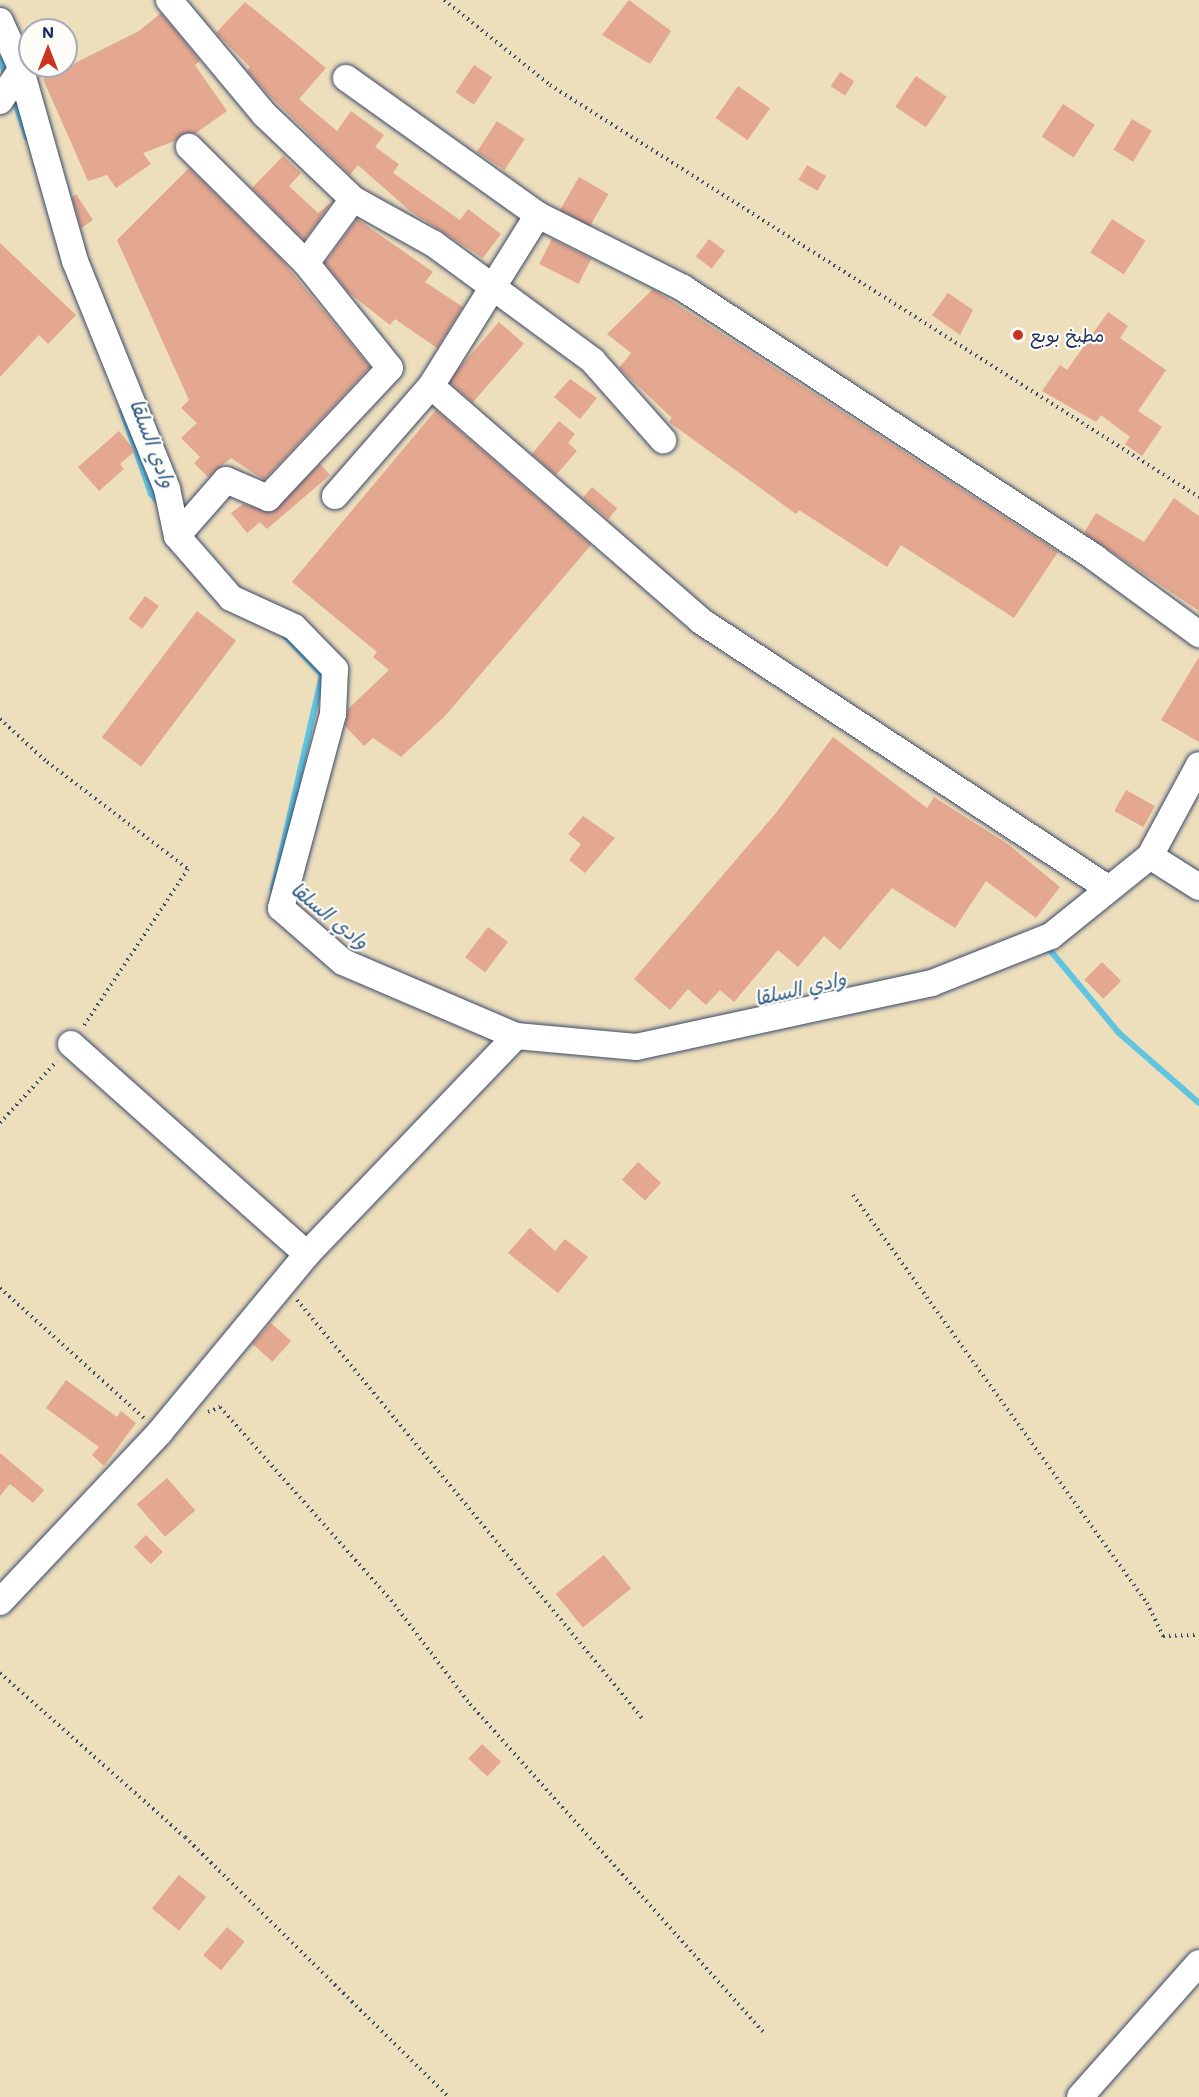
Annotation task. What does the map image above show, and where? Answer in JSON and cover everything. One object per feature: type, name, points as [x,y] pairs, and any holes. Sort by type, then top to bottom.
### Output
[{"type":"street","points":[[170,0],[264,114],[353,199],[434,244],[493,292],[592,361],[663,440]]},
{"type":"street","points":[[0,21],[18,63]]},
{"type":"street","points":[[0,101],[18,74]]},
{"type":"street","points":[[23,78],[75,261],[167,489],[177,536],[231,598],[294,627],[335,669],[333,714],[281,908],[343,962],[516,1036],[636,1047],[932,983],[1051,936],[1150,856],[1199,765]]},
{"type":"street","points":[[346,78],[538,215],[683,288],[1095,558],[1199,634]]},
{"type":"street","points":[[177,536],[226,480],[268,498],[390,368],[306,263],[189,147]]},
{"type":"street","points":[[306,263],[353,199]]},
{"type":"street","points":[[335,496],[431,386],[493,292],[538,215]]},
{"type":"street","points":[[431,386],[701,621],[1108,888]]},
{"type":"street","points":[[1150,856],[1199,887]]},
{"type":"street","points":[[0,1602],[160,1432],[285,1285],[307,1254],[516,1036]]},
{"type":"street","points":[[71,1044],[307,1254]]},
{"type":"street","points":[[1080,2097],[1199,1963]]},
{"type":"path","points":[[444,0],[550,85],[1199,498]]},
{"type":"path","points":[[0,719],[47,762],[189,869],[71,1044],[0,1123]]},
{"type":"path","points":[[853,1195],[1147,1603],[1163,1636],[1199,1635]]},
{"type":"path","points":[[285,1285],[642,1718]]},
{"type":"path","points":[[0,1288],[160,1432]]},
{"type":"path","points":[[200,1415],[220,1407],[391,1600],[471,1704],[765,2034]]},
{"type":"path","points":[[0,1673],[185,1837],[449,2097]]},
{"type":"building","points":[[629,0],[671,31],[650,64],[602,35]]},
{"type":"building","points":[[245,2],[326,68],[299,99],[337,131],[351,111],[384,135],[375,147],[399,164],[393,173],[460,220],[468,209],[501,234],[483,258],[410,211],[358,165],[350,175],[268,94],[247,71],[250,67],[216,33]]},
{"type":"building","points":[[161,13],[200,61],[195,65],[227,111],[196,133],[143,153],[151,164],[116,188],[107,175],[88,181],[43,79],[78,78],[78,62],[139,31]]},
{"type":"building","points":[[474,65],[492,77],[474,105],[456,92]]},
{"type":"building","points":[[840,72],[854,81],[845,96],[831,86]]},
{"type":"building","points":[[916,76],[947,97],[926,127],[895,107]]},
{"type":"building","points":[[738,86],[770,108],[748,140],[716,118]]},
{"type":"building","points":[[1063,104],[1095,125],[1074,157],[1042,137]]},
{"type":"building","points":[[1132,119],[1152,131],[1133,162],[1113,150]]},
{"type":"building","points":[[497,121],[525,139],[505,170],[477,152]]},
{"type":"building","points":[[283,156],[301,173],[289,186],[318,213],[333,201],[304,240],[252,188]]},
{"type":"building","points":[[807,165],[826,176],[818,191],[798,180]]},
{"type":"building","points":[[189,168],[280,258],[370,367],[264,480],[231,458],[208,477],[194,463],[200,457],[181,438],[197,423],[181,408],[189,400],[117,240]]},
{"type":"building","points":[[579,177],[608,194],[589,227],[560,210]]},
{"type":"building","points":[[76,194],[93,220],[81,228],[72,197]]},
{"type":"building","points":[[357,219],[433,272],[425,282],[463,307],[437,348],[395,319],[390,325],[348,292],[325,263]]},
{"type":"building","points":[[1112,219],[1146,241],[1124,274],[1090,253]]},
{"type":"building","points":[[552,239],[591,259],[578,284],[539,264]]},
{"type":"building","points":[[709,239],[725,251],[712,269],[696,257]]},
{"type":"building","points":[[0,243],[76,315],[48,344],[39,335],[0,377]]},
{"type":"building","points":[[653,289],[1058,552],[1014,618],[901,545],[887,567],[799,510],[796,514],[669,422],[672,418],[619,368],[631,353],[607,334]]},
{"type":"building","points":[[948,293],[973,310],[960,335],[932,315]]},
{"type":"building","points":[[1108,312],[1128,326],[1120,338],[1166,370],[1138,411],[1162,427],[1142,456],[1125,444],[1130,437],[1101,415],[1096,422],[1042,391],[1060,365],[1067,370]]},
{"type":"building","points":[[499,322],[524,344],[473,403],[448,381]]},
{"type":"building","points":[[570,379],[597,398],[580,419],[554,397]]},
{"type":"building","points":[[436,410],[591,545],[445,716],[401,757],[373,738],[364,746],[345,726],[348,709],[389,670],[373,657],[377,652],[292,582]]},
{"type":"building","points":[[559,421],[575,434],[568,443],[577,451],[556,475],[532,454]]},
{"type":"building","points":[[119,431],[135,451],[120,464],[124,469],[99,491],[78,467]]},
{"type":"building","points":[[320,464],[330,475],[267,529],[260,522],[247,533],[231,513],[243,504],[272,512]]},
{"type":"building","points":[[592,487],[617,508],[608,519],[583,498]]},
{"type":"building","points":[[1174,498],[1199,516],[1199,611],[1084,533],[1096,513],[1144,542]]},
{"type":"building","points":[[145,596],[159,606],[142,629],[129,619]]},
{"type":"building","points":[[197,611],[236,640],[141,767],[102,737]]},
{"type":"building","points":[[1199,657],[1199,742],[1161,720]]},
{"type":"building","points":[[833,737],[927,808],[934,797],[1009,845],[1060,887],[1036,918],[986,881],[955,928],[892,888],[840,950],[824,936],[798,967],[778,950],[734,1002],[720,990],[706,1005],[688,989],[670,1010],[634,979],[776,813]]},
{"type":"building","points":[[1126,790],[1155,806],[1143,827],[1114,811]]},
{"type":"building","points":[[583,816],[615,838],[585,873],[569,860],[581,844],[568,834]]},
{"type":"building","points":[[488,927],[508,942],[485,972],[465,957]]},
{"type":"building","points":[[1102,962],[1121,981],[1103,999],[1084,980]]},
{"type":"building","points":[[638,1162],[661,1183],[645,1201],[622,1180]]},
{"type":"building","points":[[530,1228],[555,1251],[565,1239],[588,1257],[558,1293],[508,1253]]},
{"type":"building","points":[[271,1323],[291,1341],[272,1362],[252,1344]]},
{"type":"building","points":[[66,1380],[117,1417],[121,1411],[136,1423],[104,1466],[92,1455],[99,1447],[46,1408]]},
{"type":"building","points":[[0,1453],[44,1490],[33,1503],[10,1484],[0,1496]]},
{"type":"building","points":[[167,1478],[195,1510],[165,1537],[137,1504]]},
{"type":"building","points":[[146,1535],[163,1552],[151,1564],[134,1547]]},
{"type":"building","points":[[604,1555],[631,1588],[583,1627],[556,1594]]},
{"type":"building","points":[[482,1744],[501,1762],[487,1776],[468,1759]]},
{"type":"building","points":[[179,1875],[206,1897],[179,1930],[152,1908]]},
{"type":"building","points":[[227,1927],[245,1942],[221,1970],[203,1955]]},
{"type":"waterway","name":"وادي السلقا","points":[[0,59],[7,78]]},
{"type":"waterway","name":"وادي السلقا","points":[[13,96],[27,138]]},
{"type":"waterway","name":"وادي السلقا","points":[[122,411],[151,494],[162,506]]},
{"type":"waterway","name":"وادي السلقا","points":[[277,893],[273,889],[322,675],[282,633]]},
{"type":"waterway","name":"وادي السلقا","points":[[1044,950],[1049,949],[1119,1033],[1199,1103]]},
{"type":"place","name":"مطبخ بوبع","points":[[1018,335]]}]
